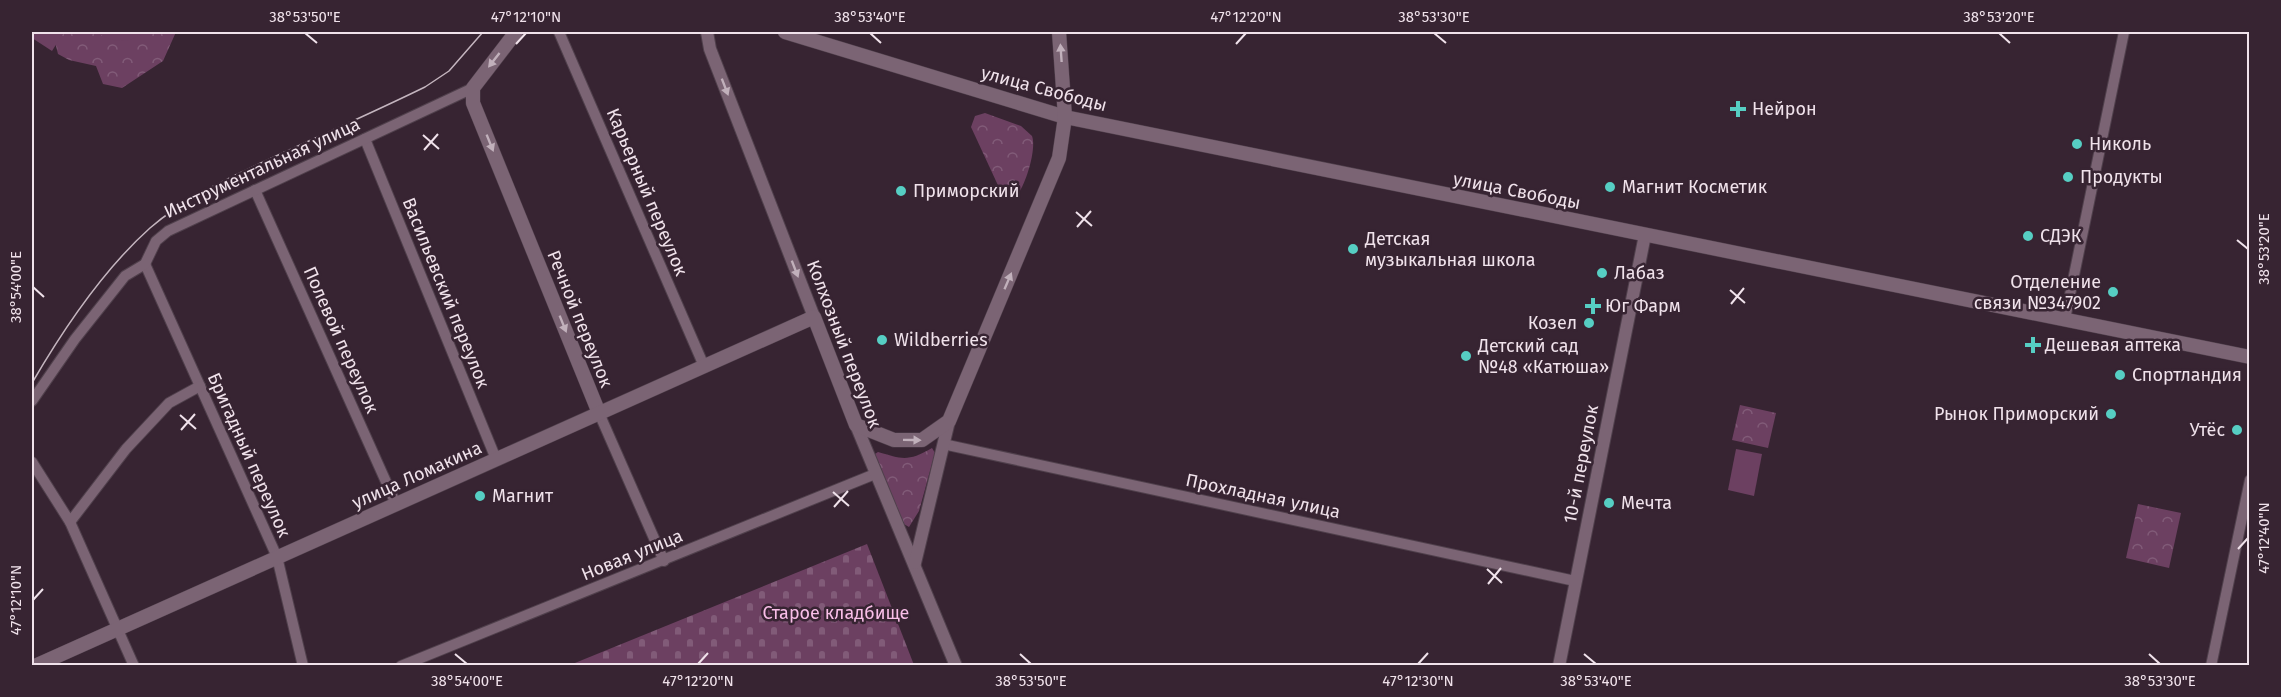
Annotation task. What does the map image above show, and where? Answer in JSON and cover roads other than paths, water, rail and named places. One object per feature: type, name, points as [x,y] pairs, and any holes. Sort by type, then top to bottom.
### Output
[{"type":"main road","name":"Инструментальная улица","points":[[473,88],[516,32]]},
{"type":"main road","name":"улица Свободы","points":[[785,32],[1065,117],[2250,357]]},
{"type":"main road","points":[[856,425],[894,440],[922,440],[949,421],[1059,158],[1065,117],[1059,32]]},
{"type":"main road","name":"Речной переулок","points":[[473,88],[473,103],[599,413]]},
{"type":"main road","name":"улица Ломакина","points":[[35,666],[814,317]]},
{"type":"main road","name":"Колхозный переулок","points":[[814,317],[856,425]]},
{"type":"street","name":"Карьерный переулок","points":[[559,32],[704,366]]},
{"type":"street","name":"Колхозный переулок","points":[[707,32],[710,50],[814,317]]},
{"type":"street","points":[[2065,319],[2124,32]]},
{"type":"street","name":"Инструментальная улица","points":[[32,401],[75,339],[125,276],[145,264],[156,241],[168,231],[473,88]]},
{"type":"street","name":"Васильевский переулок","points":[[365,140],[496,459]]},
{"type":"street","name":"Полевой переулок","points":[[255,190],[396,504]]},
{"type":"street","name":"10-й переулок","points":[[1558,666],[1645,235]]},
{"type":"street","name":"Бригадный переулок","points":[[145,264],[277,557],[303,666]]},
{"type":"street","points":[[70,522],[126,450],[169,403],[200,386]]},
{"type":"street","name":"Речной переулок","points":[[599,413],[664,561]]},
{"type":"street","points":[[915,563],[949,421]]},
{"type":"street","name":"Колхозный переулок","points":[[856,425],[956,666]]},
{"type":"street","name":"Прохладная улица","points":[[943,444],[1575,581]]},
{"type":"street","points":[[32,462],[70,522],[134,666]]},
{"type":"street","name":"Новая улица","points":[[401,666],[875,474]]},
{"type":"street","points":[[2211,666],[2250,480]]},
{"type":"tram line","points":[[32,383],[57,341],[100,281],[133,244],[164,217],[195,196],[227,179],[425,87],[449,71],[483,32]]},
{"type":"place","name":"Нейрон","points":[[1738,109]]},
{"type":"place","name":"Николь","points":[[2077,144]]},
{"type":"place","name":"Продукты","points":[[2068,177]]},
{"type":"place","name":"Магнит Косметик","points":[[1610,187]]},
{"type":"place","name":"Приморский","points":[[901,191]]},
{"type":"place","name":"СДЭК","points":[[2028,236]]},
{"type":"place","name":"Детская музыкальная школа","points":[[1353,249]]},
{"type":"place","name":"Лабаз","points":[[1602,273]]},
{"type":"place","name":"Отделение связи №347902","points":[[2113,292]]},
{"type":"place","name":"Юг Фарм","points":[[1593,306]]},
{"type":"place","name":"Козел","points":[[1589,323]]},
{"type":"place","name":"Wildberries","points":[[882,340]]},
{"type":"place","name":"Дешевая аптека","points":[[2033,345]]},
{"type":"place","name":"Детский сад №48 «Катюша»","points":[[1466,356]]},
{"type":"place","name":"Спортландия","points":[[2120,375]]},
{"type":"place","name":"Рынок Приморский","points":[[2111,414]]},
{"type":"place","name":"Утёс","points":[[2237,430]]},
{"type":"place","name":"Магнит","points":[[480,496]]},
{"type":"place","name":"Мечта","points":[[1609,503]]},
{"type":"park label","name":"Старое кладбище","points":[[836,613]]}]
